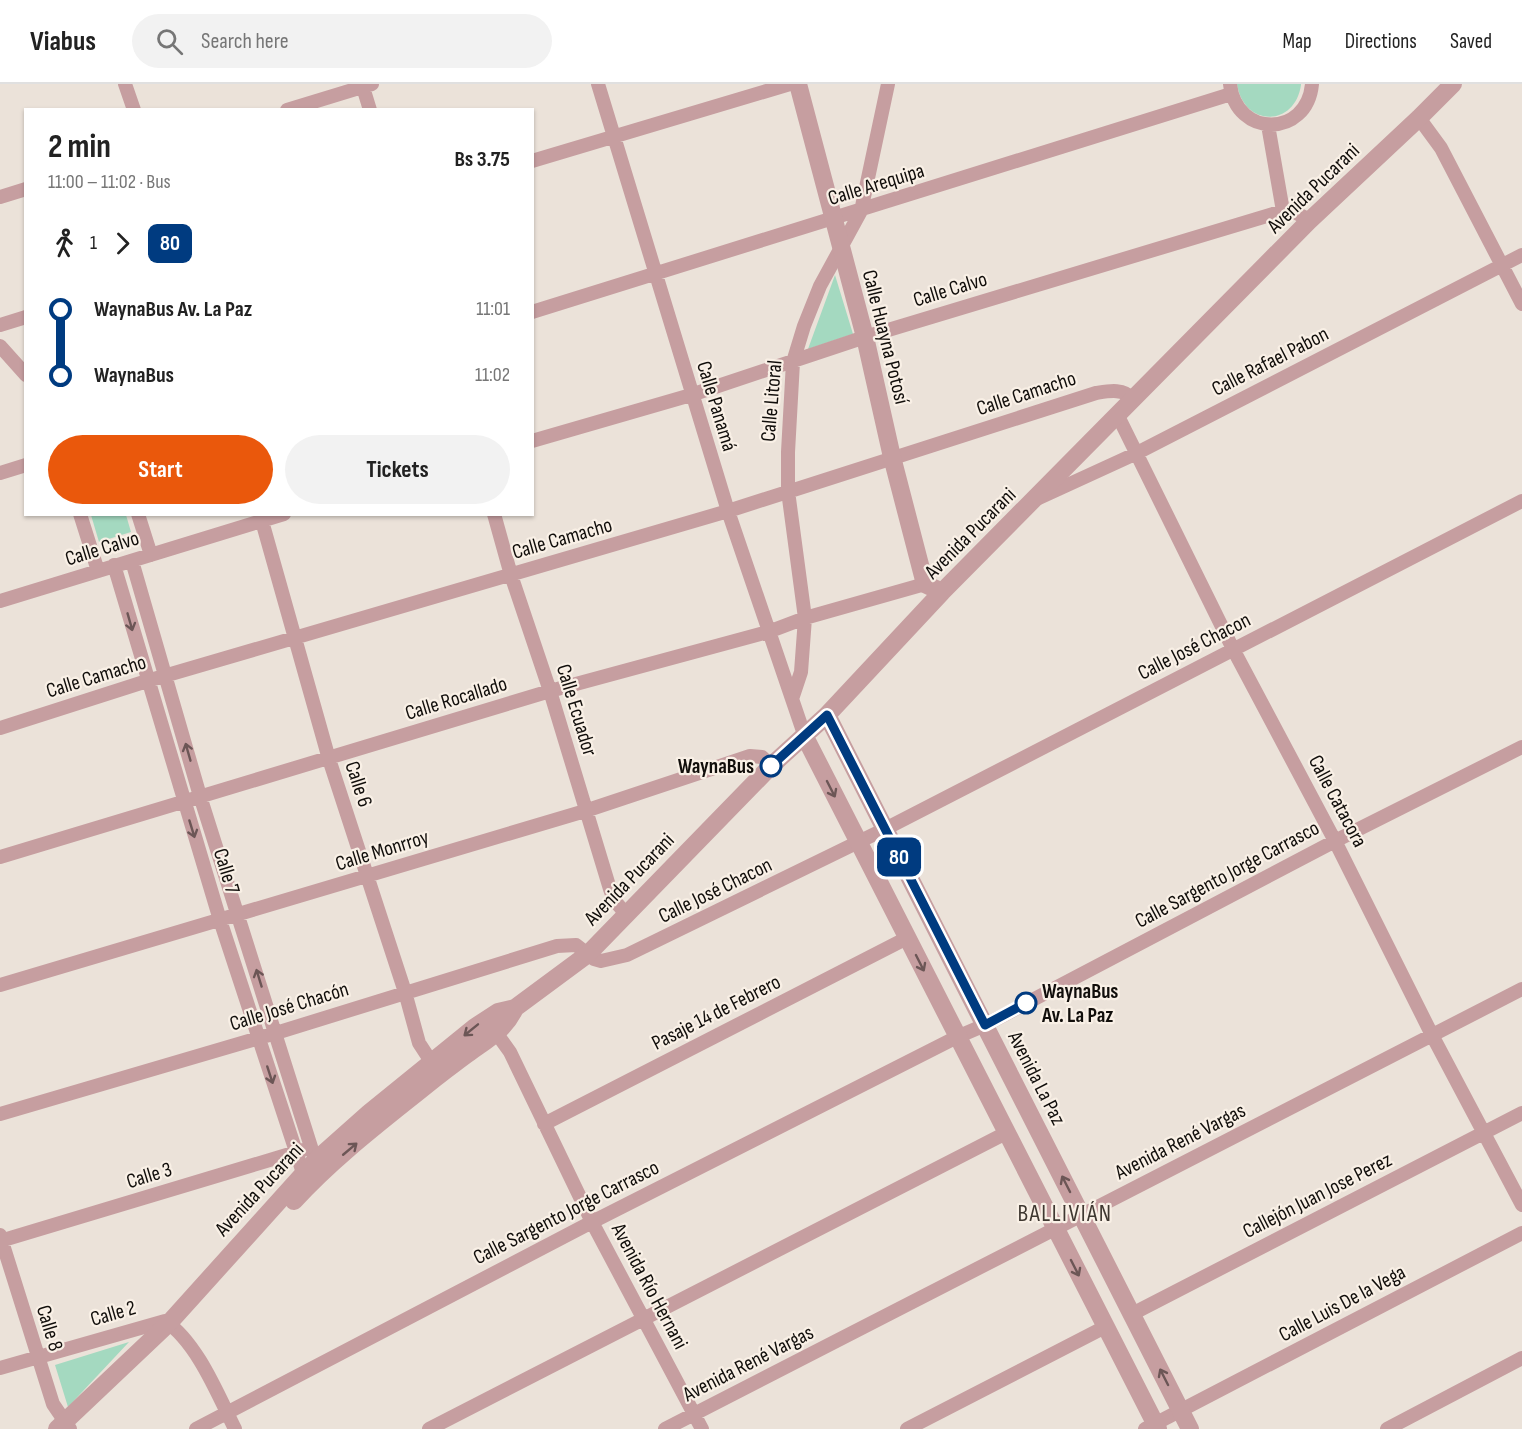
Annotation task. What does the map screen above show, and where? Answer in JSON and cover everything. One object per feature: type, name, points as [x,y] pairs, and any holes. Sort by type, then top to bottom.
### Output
[{"type":"street","points":[[125,84],[133,108]]},
{"type":"street","name":"Calle Panamá","points":[[598,84],[728,511],[804,737]]},
{"type":"street","points":[[534,160],[790,84]]},
{"type":"street","name":"Calle Huayna Potosí","points":[[798,84],[832,220],[865,337],[892,457],[925,584]]},
{"type":"street","name":"Calle Litoral","points":[[792,699],[801,672],[805,618],[788,491],[793,362],[820,286],[861,211],[888,84]]},
{"type":"street","points":[[1231,89],[1234,102],[1245,116],[1268,125],[1285,123],[1299,113],[1309,99],[1312,84]]},
{"type":"street","name":"Avenida Pucarani","points":[[66,1427],[172,1326],[311,1168],[369,1113],[488,1017],[515,1008],[588,954],[771,766],[827,715],[942,592],[1309,221],[1453,84]]},
{"type":"street","points":[[292,108],[365,85],[370,108]]},
{"type":"street","name":"Calle Arequipa","points":[[534,311],[861,211],[1231,89]]},
{"type":"street","points":[[1419,118],[1441,148],[1522,304]]},
{"type":"street","points":[[1268,125],[1283,211],[1293,211],[1309,221]]},
{"type":"street","points":[[0,196],[24,190]]},
{"type":"street","name":"Calle Calvo","points":[[534,440],[692,395],[865,337],[1283,211]]},
{"type":"street","name":"Calle Rafael Pabon","points":[[1036,499],[1135,454],[1522,255]]},
{"type":"street","points":[[0,325],[24,318]]},
{"type":"street","points":[[0,346],[24,373]]},
{"type":"street","name":"Calle Camacho","points":[[0,728],[147,681],[728,511],[1096,393],[1122,392],[1129,394],[1133,399]]},
{"type":"street","name":"Calle Catacora","points":[[1118,416],[1233,649],[1335,841],[1432,1035],[1522,1205]]},
{"type":"street","points":[[0,473],[24,466]]},
{"type":"street","name":"Calle José Chacon","points":[[588,954],[601,961],[627,955],[885,829],[1522,501]]},
{"type":"street","points":[[81,516],[98,571]]},
{"type":"street","points":[[139,516],[151,555]]},
{"type":"street","name":"Calle Ecuador","points":[[495,516],[511,575],[550,691],[614,900],[626,914]]},
{"type":"street","name":"Calle Calvo","points":[[0,601],[151,555],[261,518]]},
{"type":"street","name":"Calle 6","points":[[261,518],[329,759],[405,992],[419,1043],[432,1062]]},
{"type":"street","name":"Calle 7","points":[[132,561],[200,796],[276,1033],[311,1168]]},
{"type":"street","name":"Calle 7","points":[[114,566],[220,920],[295,1153],[311,1168]]},
{"type":"street","points":[[925,584],[942,592]]},
{"type":"street","name":"Calle Rocallado","points":[[0,857],[550,691],[768,632],[805,618],[925,584]]},
{"type":"street","name":"Avenida La Paz","points":[[827,715],[1190,1429]]},
{"type":"street","points":[[804,737],[1106,1327],[1152,1427]]},
{"type":"street","name":"Calle Sargento Jorge Carrasco","points":[[196,1429],[592,1221],[985,1025],[1335,841],[1522,747]]},
{"type":"street","name":"Calle Monrroy","points":[[0,985],[585,811],[750,756],[762,758],[771,766]]},
{"type":"street","name":"Pasaje 14 de Febrero","points":[[544,1124],[907,938]]},
{"type":"street","name":"Calle José Chacón","points":[[0,1114],[276,1033],[557,946],[576,945],[588,954]]},
{"type":"street","name":"Avenida René Vargas","points":[[666,1429],[1522,989]]},
{"type":"street","name":"Avenida Pucarani","points":[[311,1168],[497,1034],[505,1026],[515,1008]]},
{"type":"street","name":"Avenida Río Hernani","points":[[497,1034],[510,1052],[592,1221],[702,1429]]},
{"type":"street","name":"Callejón Juan Jose Perez","points":[[1132,1314],[1522,1113]]},
{"type":"street","points":[[429,1429],[1006,1133]]},
{"type":"street","name":"Calle 3","points":[[1,1239],[295,1153],[311,1168]]},
{"type":"street","name":"Calle Luis De la Vega","points":[[1152,1427],[1522,1233]]},
{"type":"street","name":"Calle 8","points":[[1,1239],[53,1404],[66,1427]]},
{"type":"street","name":"Calle 2","points":[[0,1368],[165,1321],[172,1326]]},
{"type":"street","points":[[172,1326],[197,1357],[235,1429]]},
{"type":"street","points":[[907,1429],[1106,1327]]},
{"type":"street","points":[[1387,1429],[1522,1358]]},
{"type":"green space","points":[[1237,84],[1301,85],[1297,99],[1289,109],[1280,115],[1269,117],[1259,115],[1249,109]]},
{"type":"green space","points":[[835,275],[853,334],[808,349]]},
{"type":"green space","points":[[91,516],[126,516],[131,532],[99,542]]},
{"type":"green space","points":[[129,1342],[68,1407],[55,1365]]},
{"type":"bus line","name":"80","points":[[771,766],[827,715],[985,1025],[1026,1003]]},
{"type":"place","name":"WaynaBus","points":[[771,766]]},
{"type":"place","name":"WaynaBus Av. La Paz","points":[[1026,1003]]},
{"type":"district","name":"BALLIVIÁN","points":[[1065,1213]]}]
